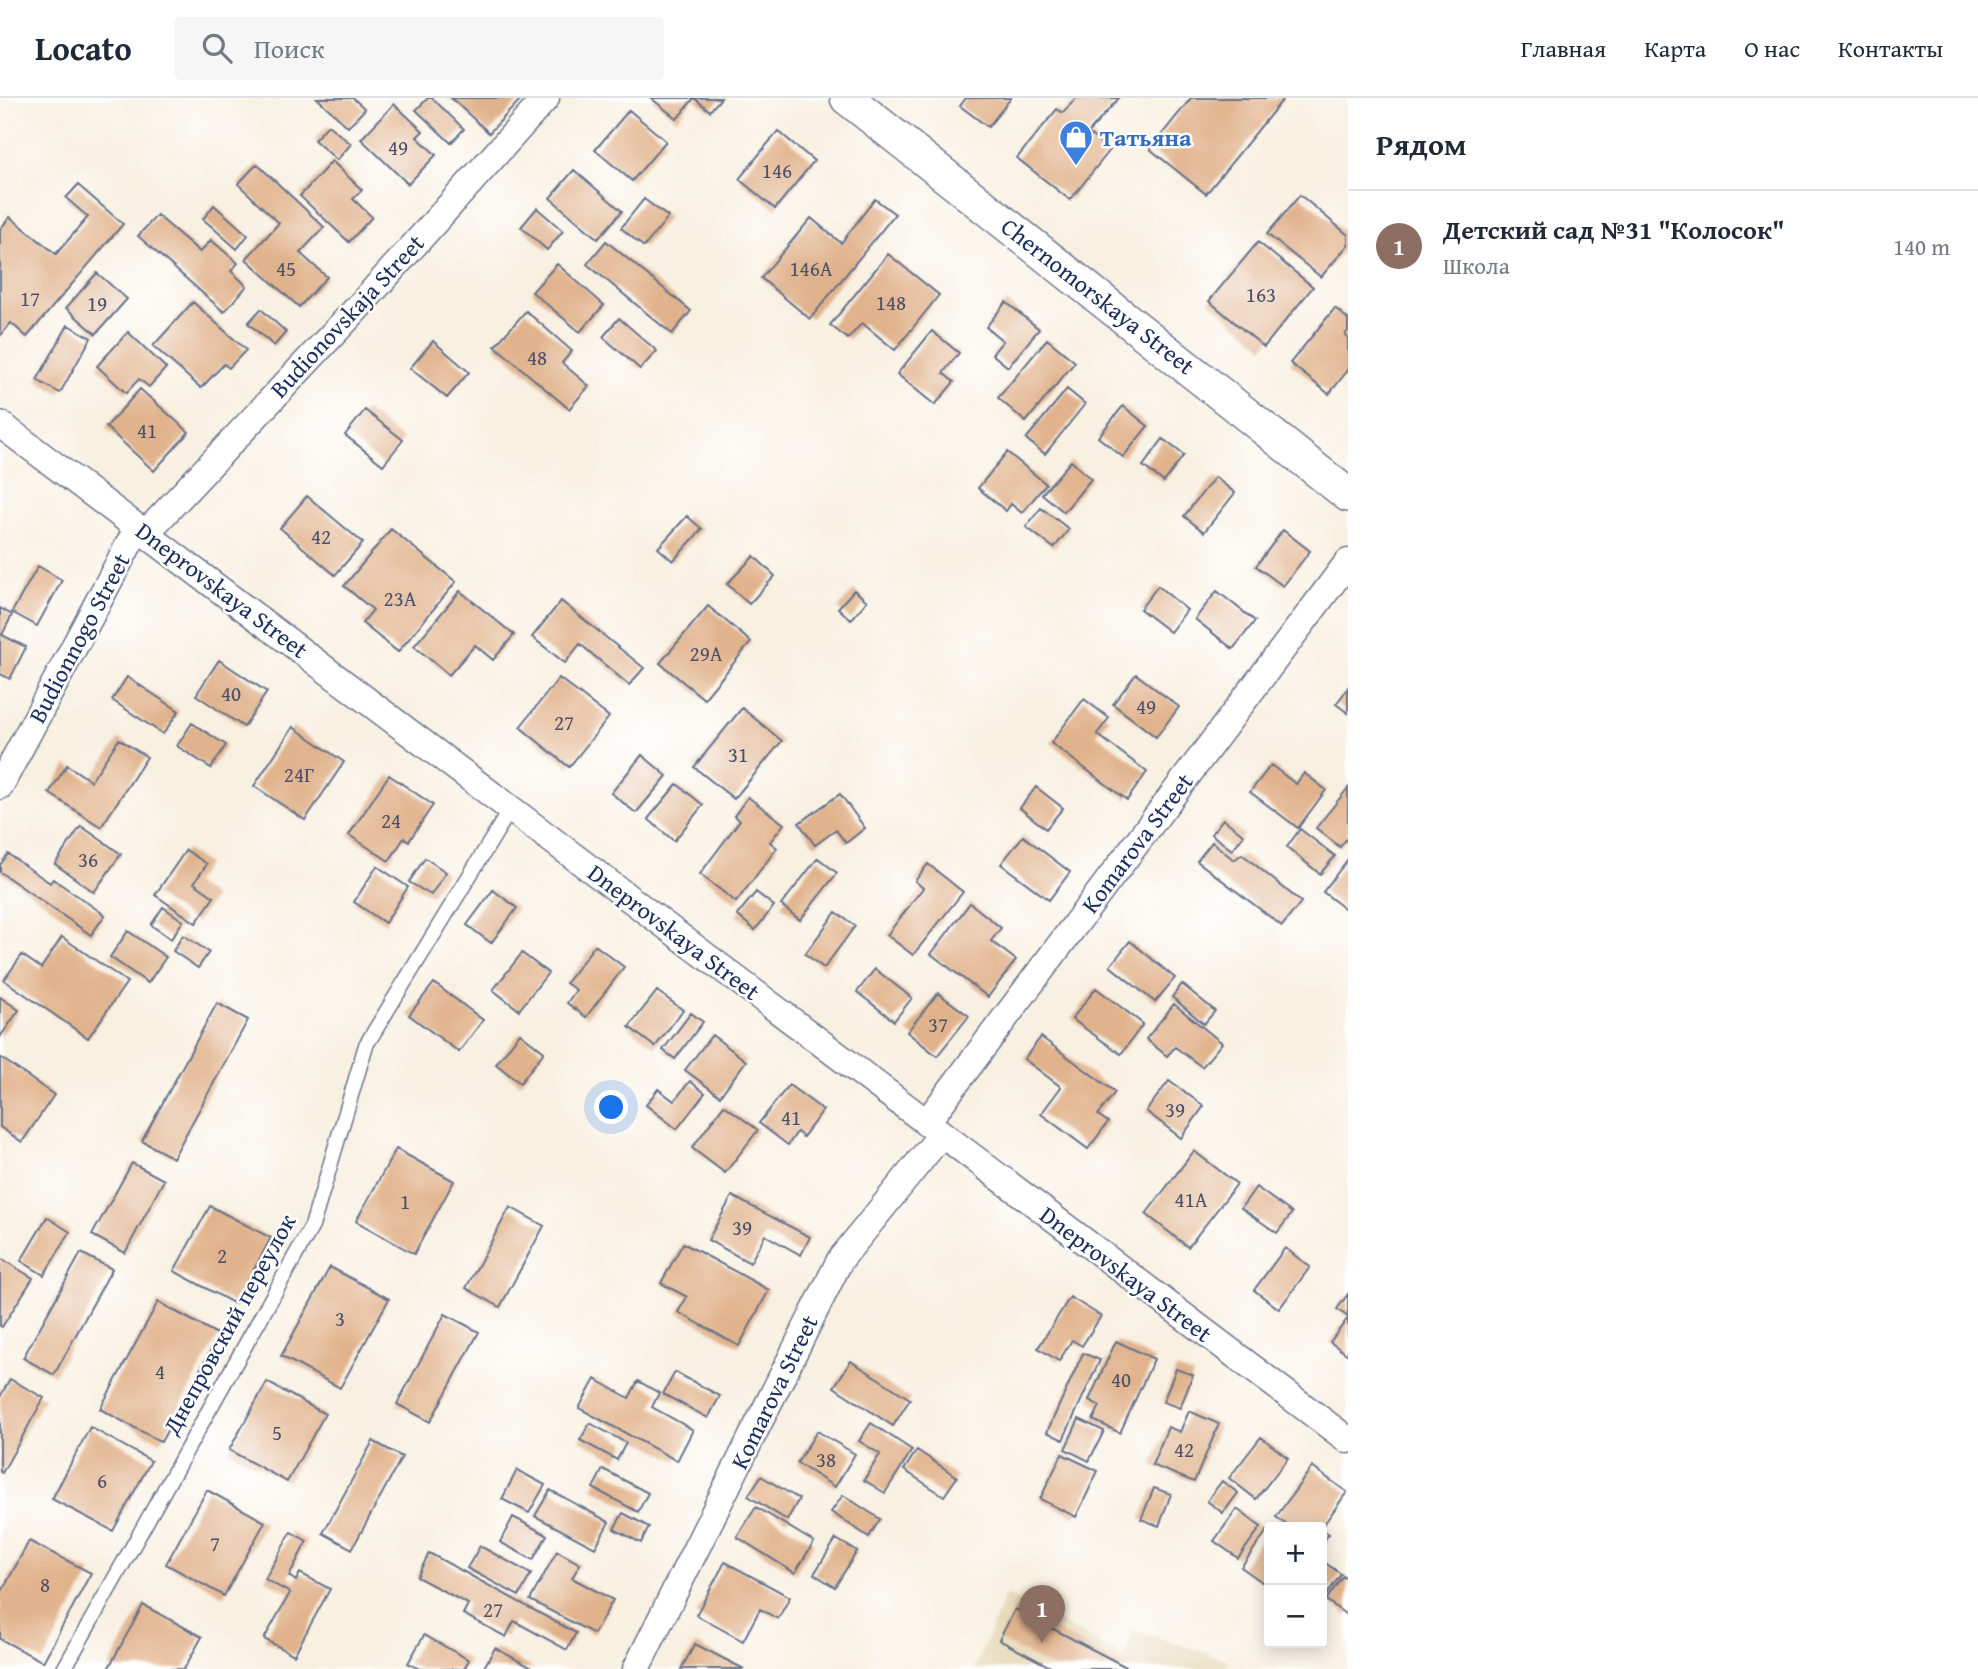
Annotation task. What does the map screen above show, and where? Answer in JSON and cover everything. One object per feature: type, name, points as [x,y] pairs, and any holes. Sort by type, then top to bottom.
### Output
[{"type":"street","name":"Budionovskaja Street","points":[[142,530],[362,303],[546,98]]},
{"type":"street","name":"Chernomorskaya Street","points":[[847,98],[1348,495]]},
{"type":"street","name":"Dneprovskaya Street","points":[[0,424],[1348,1440]]},
{"type":"street","name":"Budionnogo Street","points":[[0,786],[142,530]]},
{"type":"street","name":"Komarova Street","points":[[636,1669],[840,1260],[1348,562]]},
{"type":"lane","name":"Днепровский переулок","points":[[64,1669],[312,1226],[366,1045],[511,808]]},
{"type":"shaded area","points":[[1006,1594],[1124,1657],[1134,1630],[1228,1660],[1224,1669],[974,1669]]},
{"type":"building","points":[[317,98],[353,98],[365,109],[348,127]]},
{"type":"building","points":[[428,98],[432,98],[464,129],[451,143],[416,110]]},
{"type":"building","points":[[451,98],[522,98],[489,133]]},
{"type":"building","points":[[651,98],[694,98],[677,119]]},
{"type":"building","points":[[694,98],[721,98],[710,111]]},
{"type":"building","points":[[966,98],[1011,98],[988,127],[960,106]]},
{"type":"building","points":[[1076,98],[1119,98],[1088,133],[1110,150],[1070,200],[1017,158],[1057,109],[1063,113]]},
{"type":"building","points":[[1191,98],[1284,98],[1206,194],[1150,149]]},
{"type":"building","points":[[394,104],[423,131],[417,137],[436,155],[408,184],[361,139]]},
{"type":"building","points":[[629,110],[666,141],[632,181],[595,150]]},
{"type":"building","points":[[328,125],[351,144],[337,160],[314,140]]},
{"type":"building","points":[[778,131],[814,161],[775,209],[739,179]]},
{"type":"building","points":[[332,161],[362,190],[353,199],[372,217],[349,242],[300,196]]},
{"type":"building","points":[[257,164],[324,227],[300,253],[327,277],[299,307],[246,259],[279,223],[238,184]]},
{"type":"building","points":[[574,170],[622,211],[598,239],[550,198]]},
{"type":"building","points":[[78,185],[123,224],[27,337],[11,323],[0,336],[0,229],[10,217],[56,254],[88,217],[66,198]]},
{"type":"building","points":[[1300,195],[1348,235],[1348,245],[1321,277],[1267,234]]},
{"type":"building","points":[[644,199],[668,217],[644,247],[621,228]]},
{"type":"building","points":[[875,199],[895,214],[810,319],[761,278],[811,218],[841,243]]},
{"type":"building","points":[[214,205],[248,235],[237,249],[203,219]]},
{"type":"building","points":[[537,208],[563,231],[547,250],[521,227]]},
{"type":"building","points":[[157,215],[200,252],[211,240],[238,263],[231,271],[247,286],[224,312],[138,236]]},
{"type":"building","points":[[606,241],[691,311],[672,334],[587,264]]},
{"type":"building","points":[[1258,242],[1313,287],[1264,347],[1209,301]]},
{"type":"building","points":[[888,254],[939,295],[895,350],[862,323],[848,339],[830,325]]},
{"type":"building","points":[[557,264],[604,305],[580,332],[532,292]]},
{"type":"building","points":[[97,273],[127,299],[96,334],[66,308]]},
{"type":"building","points":[[193,302],[246,350],[229,368],[224,364],[201,388],[153,346]]},
{"type":"building","points":[[1006,302],[1039,329],[1008,367],[992,354],[1003,341],[986,327]]},
{"type":"building","points":[[1335,308],[1348,319],[1348,331],[1345,335],[1348,338],[1348,370],[1329,394],[1290,363]]},
{"type":"building","points":[[261,309],[286,332],[274,346],[248,323]]},
{"type":"building","points":[[526,311],[572,351],[562,363],[589,386],[569,409],[495,346]]},
{"type":"building","points":[[619,318],[657,351],[640,369],[603,337]]},
{"type":"building","points":[[68,325],[91,338],[60,393],[37,380]]},
{"type":"building","points":[[932,331],[959,353],[943,373],[954,382],[935,405],[897,374]]},
{"type":"building","points":[[128,332],[166,368],[149,387],[139,379],[126,393],[97,366]]},
{"type":"building","points":[[1047,339],[1075,362],[1026,422],[998,398]]},
{"type":"building","points":[[433,341],[469,372],[447,398],[410,368]]},
{"type":"building","points":[[140,389],[189,432],[154,471],[106,427]]},
{"type":"building","points":[[1067,389],[1085,404],[1045,454],[1026,439]]},
{"type":"building","points":[[1123,406],[1148,426],[1123,457],[1098,437]]},
{"type":"building","points":[[365,410],[403,440],[383,465],[345,435]]},
{"type":"building","points":[[1163,439],[1184,455],[1164,482],[1143,466]]},
{"type":"building","points":[[1007,452],[1046,484],[1022,513],[1011,504],[1006,511],[978,488]]},
{"type":"building","points":[[1071,461],[1091,479],[1064,512],[1042,494]]},
{"type":"building","points":[[1215,477],[1235,493],[1204,532],[1184,516]]},
{"type":"building","points":[[307,496],[363,543],[335,575],[280,528]]},
{"type":"building","points":[[1041,508],[1069,529],[1054,548],[1026,527]]},
{"type":"building","points":[[687,516],[702,529],[673,561],[658,548]]},
{"type":"building","points":[[391,529],[456,582],[398,652],[362,623],[373,610],[344,586]]},
{"type":"building","points":[[1283,530],[1310,551],[1283,586],[1256,566]]},
{"type":"building","points":[[754,556],[775,576],[749,604],[727,584]]},
{"type":"building","points":[[38,566],[62,580],[37,626],[12,612]]},
{"type":"building","points":[[1158,586],[1187,610],[1170,632],[1140,609]]},
{"type":"building","points":[[854,590],[867,601],[851,620],[838,608]]},
{"type":"building","points":[[460,591],[514,635],[493,660],[475,645],[449,675],[414,646]]},
{"type":"building","points":[[1217,591],[1255,621],[1233,649],[1195,619]]},
{"type":"building","points":[[561,601],[644,668],[629,685],[580,644],[565,663],[532,637]]},
{"type":"building","points":[[708,606],[751,642],[704,699],[660,663]]},
{"type":"building","points":[[0,608],[12,615],[2,635],[26,647],[10,679],[0,674]]},
{"type":"building","points":[[219,660],[267,692],[244,727],[196,695]]},
{"type":"building","points":[[1136,674],[1179,707],[1156,737],[1113,704]]},
{"type":"building","points":[[127,677],[179,711],[163,734],[112,700]]},
{"type":"building","points":[[559,678],[609,717],[569,767],[520,727]]},
{"type":"building","points":[[1348,688],[1348,713],[1336,704]]},
{"type":"building","points":[[1084,699],[1109,718],[1097,734],[1147,772],[1127,800],[1051,743]]},
{"type":"building","points":[[742,708],[782,741],[734,799],[694,767]]},
{"type":"building","points":[[192,723],[226,745],[211,768],[177,746]]},
{"type":"building","points":[[293,727],[344,762],[305,820],[254,786]]},
{"type":"building","points":[[119,739],[147,757],[101,827],[49,793],[67,765],[91,781]]},
{"type":"building","points":[[642,755],[667,776],[636,813],[611,793]]},
{"type":"building","points":[[1271,765],[1296,784],[1304,773],[1326,790],[1298,828],[1250,792]]},
{"type":"building","points":[[389,775],[433,805],[409,841],[404,838],[389,861],[349,835]]},
{"type":"building","points":[[677,784],[703,805],[674,841],[648,819]]},
{"type":"building","points":[[1036,787],[1063,808],[1046,829],[1020,808]]},
{"type":"building","points":[[1348,788],[1348,837],[1340,847],[1316,828]]},
{"type":"building","points":[[840,794],[865,828],[846,843],[836,830],[815,845],[799,823]]},
{"type":"building","points":[[748,797],[784,824],[770,842],[777,848],[736,902],[700,874],[740,820],[734,816]]},
{"type":"building","points":[[1223,819],[1244,835],[1232,850],[1211,834]]},
{"type":"building","points":[[81,826],[121,854],[94,892],[55,864]]},
{"type":"building","points":[[1300,829],[1335,856],[1320,874],[1287,847]]},
{"type":"building","points":[[1023,836],[1070,872],[1049,900],[1001,864]]},
{"type":"building","points":[[1212,842],[1234,860],[1242,854],[1301,902],[1282,926],[1197,861]]},
{"type":"building","points":[[186,850],[207,864],[194,883],[214,897],[196,923],[155,895]]},
{"type":"building","points":[[8,854],[50,883],[53,879],[105,915],[91,935],[0,872],[0,865]]},
{"type":"building","points":[[425,858],[446,872],[431,895],[409,882]]},
{"type":"building","points":[[818,858],[837,873],[800,920],[781,905]]},
{"type":"building","points":[[1348,859],[1348,911],[1323,892]]},
{"type":"building","points":[[928,864],[963,892],[913,955],[887,935],[923,888],[915,881]]},
{"type":"building","points":[[377,866],[408,887],[385,923],[354,902]]},
{"type":"building","points":[[493,890],[517,908],[491,943],[467,925]]},
{"type":"building","points":[[756,892],[774,906],[755,930],[737,915]]},
{"type":"building","points":[[970,903],[1001,928],[991,941],[1016,960],[988,997],[931,954]]},
{"type":"building","points":[[163,907],[183,921],[171,939],[151,925]]},
{"type":"building","points":[[836,912],[855,926],[824,968],[805,954]]},
{"type":"building","points":[[128,931],[166,957],[148,983],[110,957]]},
{"type":"building","points":[[183,935],[209,952],[198,968],[173,951]]},
{"type":"building","points":[[62,937],[127,982],[88,1038],[4,980],[22,955],[41,968]]},
{"type":"building","points":[[1130,941],[1175,978],[1155,1002],[1110,966]]},
{"type":"building","points":[[595,945],[624,967],[586,1017],[567,1003],[576,990],[566,983]]},
{"type":"building","points":[[522,953],[548,973],[519,1010],[493,990]]},
{"type":"building","points":[[875,969],[912,998],[894,1021],[857,992]]},
{"type":"building","points":[[434,983],[483,1020],[459,1052],[409,1015]]},
{"type":"building","points":[[1182,984],[1215,1011],[1204,1024],[1172,997]]},
{"type":"building","points":[[1096,988],[1143,1024],[1121,1054],[1072,1019]]},
{"type":"building","points":[[657,991],[683,1010],[655,1047],[629,1027]]},
{"type":"building","points":[[938,993],[969,1016],[937,1056],[907,1032]]},
{"type":"building","points":[[0,997],[19,1010],[0,1037]]},
{"type":"building","points":[[217,1003],[248,1020],[173,1158],[142,1141]]},
{"type":"building","points":[[1174,1004],[1222,1043],[1202,1067],[1175,1047],[1167,1056],[1146,1039]]},
{"type":"building","points":[[691,1013],[703,1022],[675,1059],[663,1050]]},
{"type":"building","points":[[520,1033],[544,1052],[520,1083],[496,1064]]},
{"type":"building","points":[[712,1035],[746,1061],[720,1096],[685,1070]]},
{"type":"building","points":[[1041,1037],[1115,1092],[1098,1115],[1108,1122],[1088,1149],[1041,1114],[1061,1087],[1024,1059]]},
{"type":"building","points":[[0,1057],[54,1095],[22,1142],[0,1127]]},
{"type":"building","points":[[690,1081],[705,1093],[677,1129],[646,1105],[658,1089],[674,1101]]},
{"type":"building","points":[[1169,1081],[1204,1106],[1181,1138],[1146,1111]]},
{"type":"building","points":[[789,1085],[823,1110],[803,1137],[797,1132],[788,1145],[759,1123]]},
{"type":"building","points":[[724,1105],[758,1130],[725,1173],[692,1148]]},
{"type":"building","points":[[396,1149],[454,1181],[414,1254],[356,1221]]},
{"type":"building","points":[[1194,1151],[1237,1184],[1188,1247],[1146,1214]]},
{"type":"building","points":[[132,1163],[164,1180],[125,1253],[92,1235]]},
{"type":"building","points":[[1256,1187],[1292,1213],[1277,1233],[1241,1208]]},
{"type":"building","points":[[732,1196],[810,1237],[801,1255],[765,1235],[750,1263],[708,1240]]},
{"type":"building","points":[[210,1206],[271,1238],[235,1304],[174,1271]]},
{"type":"building","points":[[510,1207],[544,1226],[500,1307],[466,1288]]},
{"type":"building","points":[[47,1217],[70,1232],[44,1275],[21,1261]]},
{"type":"building","points":[[683,1243],[769,1290],[739,1346],[678,1312],[687,1297],[661,1283]]},
{"type":"building","points":[[1285,1248],[1310,1267],[1279,1309],[1254,1290]]},
{"type":"building","points":[[81,1253],[112,1269],[54,1375],[23,1358]]},
{"type":"building","points":[[0,1258],[33,1278],[2,1327],[0,1326]]},
{"type":"building","points":[[330,1267],[389,1299],[340,1388],[281,1356]]},
{"type":"building","points":[[1348,1294],[1348,1317],[1337,1309]]},
{"type":"building","points":[[1070,1297],[1101,1316],[1082,1346],[1072,1340],[1059,1361],[1038,1348]]},
{"type":"building","points":[[158,1302],[219,1335],[161,1442],[100,1409]]},
{"type":"building","points":[[445,1314],[479,1332],[430,1422],[397,1404]]},
{"type":"building","points":[[1348,1318],[1348,1355],[1330,1342]]},
{"type":"building","points":[[1116,1341],[1154,1359],[1120,1433],[1093,1420],[1100,1406],[1089,1400]]},
{"type":"building","points":[[1083,1353],[1100,1360],[1063,1440],[1047,1432]]},
{"type":"building","points":[[851,1361],[910,1399],[893,1426],[834,1387]]},
{"type":"building","points":[[1176,1369],[1193,1375],[1180,1408],[1163,1402]]},
{"type":"building","points":[[675,1372],[720,1396],[708,1418],[663,1394]]},
{"type":"building","points":[[10,1379],[44,1398],[2,1473],[0,1397]]},
{"type":"building","points":[[595,1379],[629,1398],[638,1381],[659,1393],[652,1407],[693,1430],[677,1461],[579,1408]]},
{"type":"building","points":[[267,1382],[325,1414],[287,1482],[229,1450]]},
{"type":"building","points":[[1189,1411],[1219,1424],[1194,1482],[1152,1465],[1168,1427],[1180,1432]]},
{"type":"building","points":[[1079,1419],[1104,1431],[1089,1461],[1065,1449]]},
{"type":"building","points":[[590,1423],[626,1443],[617,1460],[580,1440]]},
{"type":"building","points":[[871,1423],[912,1450],[885,1493],[864,1480],[880,1454],[859,1441]]},
{"type":"building","points":[[90,1427],[151,1461],[113,1531],[52,1499]]},
{"type":"building","points":[[817,1431],[855,1454],[835,1487],[797,1463]]},
{"type":"building","points":[[1261,1437],[1288,1458],[1256,1499],[1229,1478]]},
{"type":"building","points":[[373,1441],[402,1457],[352,1549],[323,1533]]},
{"type":"building","points":[[917,1450],[957,1477],[944,1496],[904,1470]]},
{"type":"building","points":[[1062,1454],[1098,1471],[1076,1517],[1040,1499]]},
{"type":"building","points":[[1312,1467],[1347,1492],[1326,1522],[1283,1522],[1276,1517]]},
{"type":"building","points":[[603,1469],[648,1493],[638,1512],[593,1488]]},
{"type":"building","points":[[517,1470],[545,1485],[529,1513],[502,1499]]},
{"type":"building","points":[[761,1476],[799,1499],[787,1520],[748,1496]]},
{"type":"building","points":[[1222,1481],[1238,1493],[1223,1513],[1207,1501]]},
{"type":"building","points":[[1154,1488],[1171,1494],[1159,1526],[1141,1519]]},
{"type":"building","points":[[207,1490],[265,1522],[224,1596],[166,1564]]},
{"type":"building","points":[[550,1490],[609,1522],[595,1548],[535,1516]]},
{"type":"building","points":[[843,1495],[880,1519],[869,1537],[831,1512]]},
{"type":"building","points":[[756,1507],[814,1542],[795,1573],[737,1537]]},
{"type":"building","points":[[1237,1509],[1261,1527],[1238,1558],[1214,1541]]},
{"type":"building","points":[[623,1513],[649,1527],[641,1543],[614,1529]]},
{"type":"building","points":[[513,1517],[547,1535],[533,1560],[500,1542]]},
{"type":"building","points":[[291,1532],[307,1541],[289,1576],[296,1581],[300,1573],[330,1589],[294,1655],[264,1639],[290,1593],[265,1579]]},
{"type":"building","points":[[1264,1535],[1264,1583],[1241,1567]]},
{"type":"building","points":[[836,1539],[857,1551],[835,1587],[814,1574]]},
{"type":"building","points":[[29,1541],[91,1573],[43,1662],[0,1639],[0,1595]]},
{"type":"building","points":[[480,1546],[531,1574],[519,1596],[467,1568]]},
{"type":"building","points":[[557,1551],[580,1564],[572,1578],[613,1600],[594,1634],[530,1600]]},
{"type":"building","points":[[429,1553],[576,1633],[567,1650],[514,1621],[506,1637],[463,1614],[468,1604],[417,1577]]},
{"type":"building","points":[[725,1562],[790,1597],[778,1619],[760,1609],[743,1641],[696,1615]]},
{"type":"building","points":[[1327,1564],[1341,1574],[1327,1594]]},
{"type":"building","points":[[1343,1576],[1348,1580],[1348,1616],[1327,1599]]},
{"type":"building","points":[[143,1605],[202,1637],[184,1669],[108,1669]]},
{"type":"building","points":[[1015,1609],[1130,1669],[1054,1669],[999,1640]]},
{"type":"building","points":[[424,1635],[469,1660],[464,1669],[419,1669],[408,1663]]},
{"type":"building","points":[[695,1644],[744,1669],[681,1669]]},
{"type":"building","points":[[495,1648],[534,1669],[483,1669]]},
{"type":"place","name":"Татьяна","points":[[1076,167]]},
{"type":"place","name":"Детский сад №31 \"Колосок\"","points":[[1042,1643]]}]
